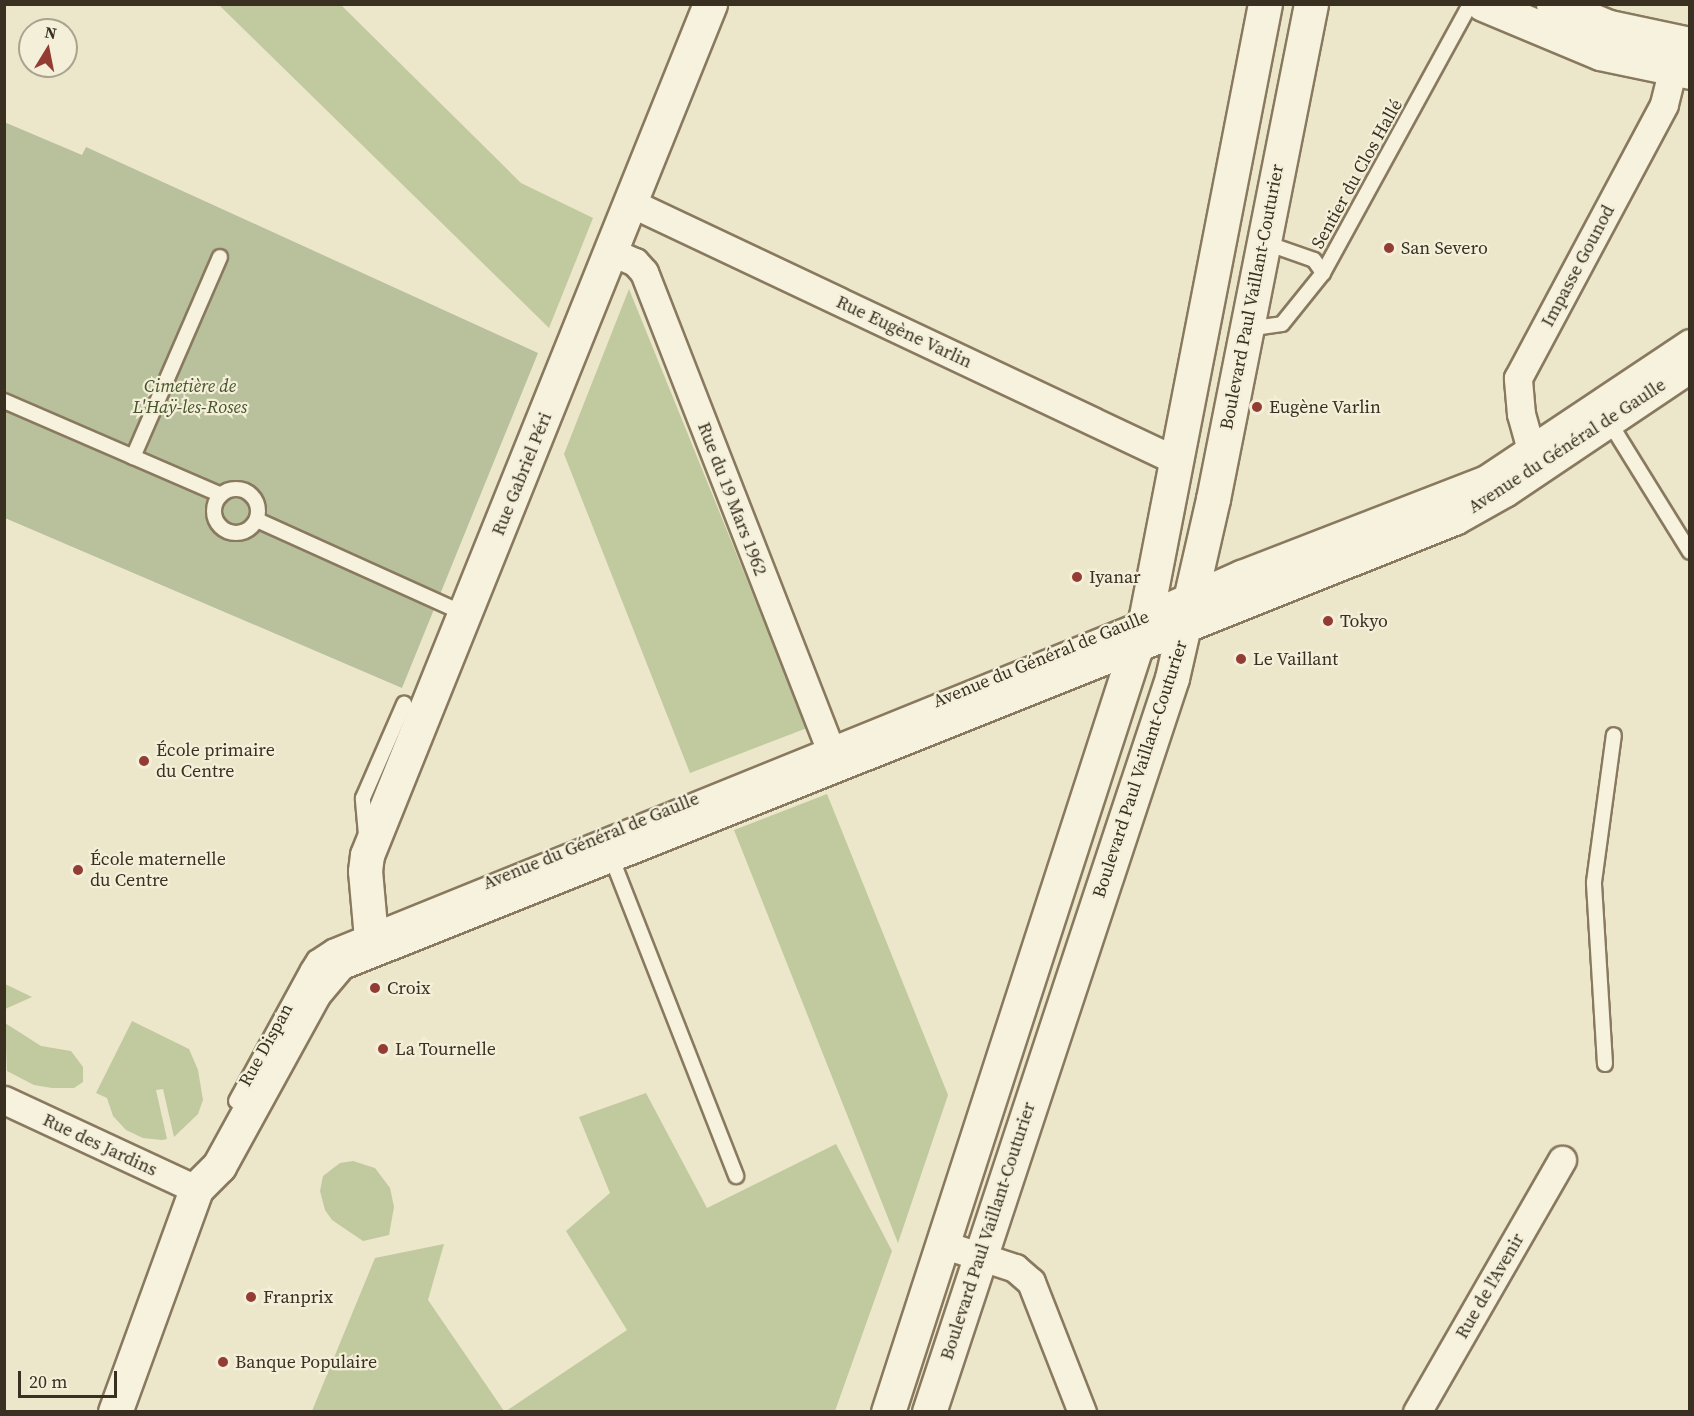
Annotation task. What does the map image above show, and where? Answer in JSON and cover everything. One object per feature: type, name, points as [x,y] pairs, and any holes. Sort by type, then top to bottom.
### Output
[{"type":"main road","name":"Rue Gabriel Péri","points":[[371,939],[365,872],[368,855],[710,4]]},
{"type":"main road","points":[[888,1412],[1143,629],[1265,4]]},
{"type":"main road","name":"Boulevard Paul Vaillant-Couturier","points":[[929,1412],[1169,688],[1189,611],[1311,4]]},
{"type":"main road","points":[[1483,4],[1578,46],[1684,61]]},
{"type":"main road","points":[[1553,4],[1684,61]]},
{"type":"main road","name":"Avenue du Général de Gaulle","points":[[371,939],[610,854],[832,754],[1189,611],[1454,518],[1533,459],[1608,420],[1689,365]]},
{"type":"main road","name":"Rue Dispan","points":[[115,1412],[200,1175],[219,1166],[323,977],[371,939]]},
{"type":"street","name":"Impasse Gounod","points":[[1533,459],[1521,414],[1518,378],[1664,104],[1684,61]]},
{"type":"street","name":"Rue Eugène Varlin","points":[[631,203],[1177,461]]},
{"type":"street","name":"Rue du 19 Mars 1962","points":[[610,251],[635,262],[644,272],[832,754]]},
{"type":"street","name":"Avenue du Général de Gaulle","points":[[1533,459],[1689,343]]},
{"type":"street","name":"Rue des Jardins","points":[[4,1100],[200,1175]]},
{"type":"street","name":"Rue de l'Avenir","points":[[1417,1412],[1562,1160]]},
{"type":"street","points":[[942,1244],[1015,1268],[1031,1282],[1082,1412]]},
{"type":"lane","name":"Sentier du Clos Hallé","points":[[1247,329],[1282,324],[1323,273],[1470,4]]},
{"type":"lane","points":[[1263,242],[1314,260],[1323,273]]},
{"type":"lane","points":[[133,457],[220,257]]},
{"type":"lane","points":[[4,401],[221,495],[237,489],[249,493],[257,502],[257,520],[244,532],[232,534],[221,528],[213,513],[221,495]]},
{"type":"lane","points":[[1608,420],[1689,552]]},
{"type":"lane","points":[[257,520],[466,615]]},
{"type":"lane","points":[[368,855],[363,798],[404,704]]},
{"type":"lane","points":[[1605,1064],[1594,882],[1614,735]]},
{"type":"lane","name":"Avenue du Général de Gaulle","points":[[371,939],[832,754]]},
{"type":"lane","points":[[610,854],[736,1176]]},
{"type":"lane","name":"Rue Dispan","points":[[231,1109],[315,958],[371,939]]},
{"type":"green space","points":[[219,5],[341,5],[521,183],[593,218],[549,328]]},
{"type":"green space","name":"Cimetière de L'Haÿ-les-Roses","points":[[4,122],[82,155],[86,147],[538,353],[402,688],[5,518]]},
{"type":"green space","points":[[629,289],[807,728],[690,773],[564,454]]},
{"type":"green space","points":[[827,794],[948,1095],[898,1243],[734,830]]},
{"type":"green space","points":[[5,984],[32,997],[5,1009]]},
{"type":"green space","points":[[132,1021],[189,1049],[198,1070],[203,1100],[198,1114],[174,1137],[163,1089],[156,1090],[167,1139],[162,1140],[143,1138],[126,1130],[113,1116],[107,1098],[96,1093]]},
{"type":"green space","points":[[5,1023],[41,1046],[71,1051],[83,1067],[83,1082],[74,1088],[52,1088],[34,1085],[7,1071]]},
{"type":"green space","points":[[646,1093],[707,1208],[836,1144],[892,1251],[835,1411],[506,1411],[627,1330],[566,1231],[610,1193],[579,1117]]},
{"type":"green space","points":[[353,1161],[375,1168],[390,1188],[394,1207],[389,1235],[363,1241],[332,1220],[325,1210],[320,1191],[323,1176],[340,1163]]},
{"type":"green space","points":[[444,1244],[428,1300],[504,1411],[312,1411],[375,1258]]},
{"type":"place","name":"San Severo","points":[[1389,248]]},
{"type":"place","name":"Eugène Varlin","points":[[1257,407]]},
{"type":"place","name":"Iyanar","points":[[1077,577]]},
{"type":"place","name":"Tokyo","points":[[1328,621]]},
{"type":"place","name":"Le Vaillant","points":[[1241,659]]},
{"type":"place","name":"École primaire du Centre","points":[[144,761]]},
{"type":"place","name":"École maternelle du Centre","points":[[78,870]]},
{"type":"place","name":"Croix","points":[[375,988]]},
{"type":"place","name":"La Tournelle","points":[[383,1049]]},
{"type":"place","name":"Franprix","points":[[251,1297]]},
{"type":"place","name":"Banque Populaire","points":[[223,1362]]}]
